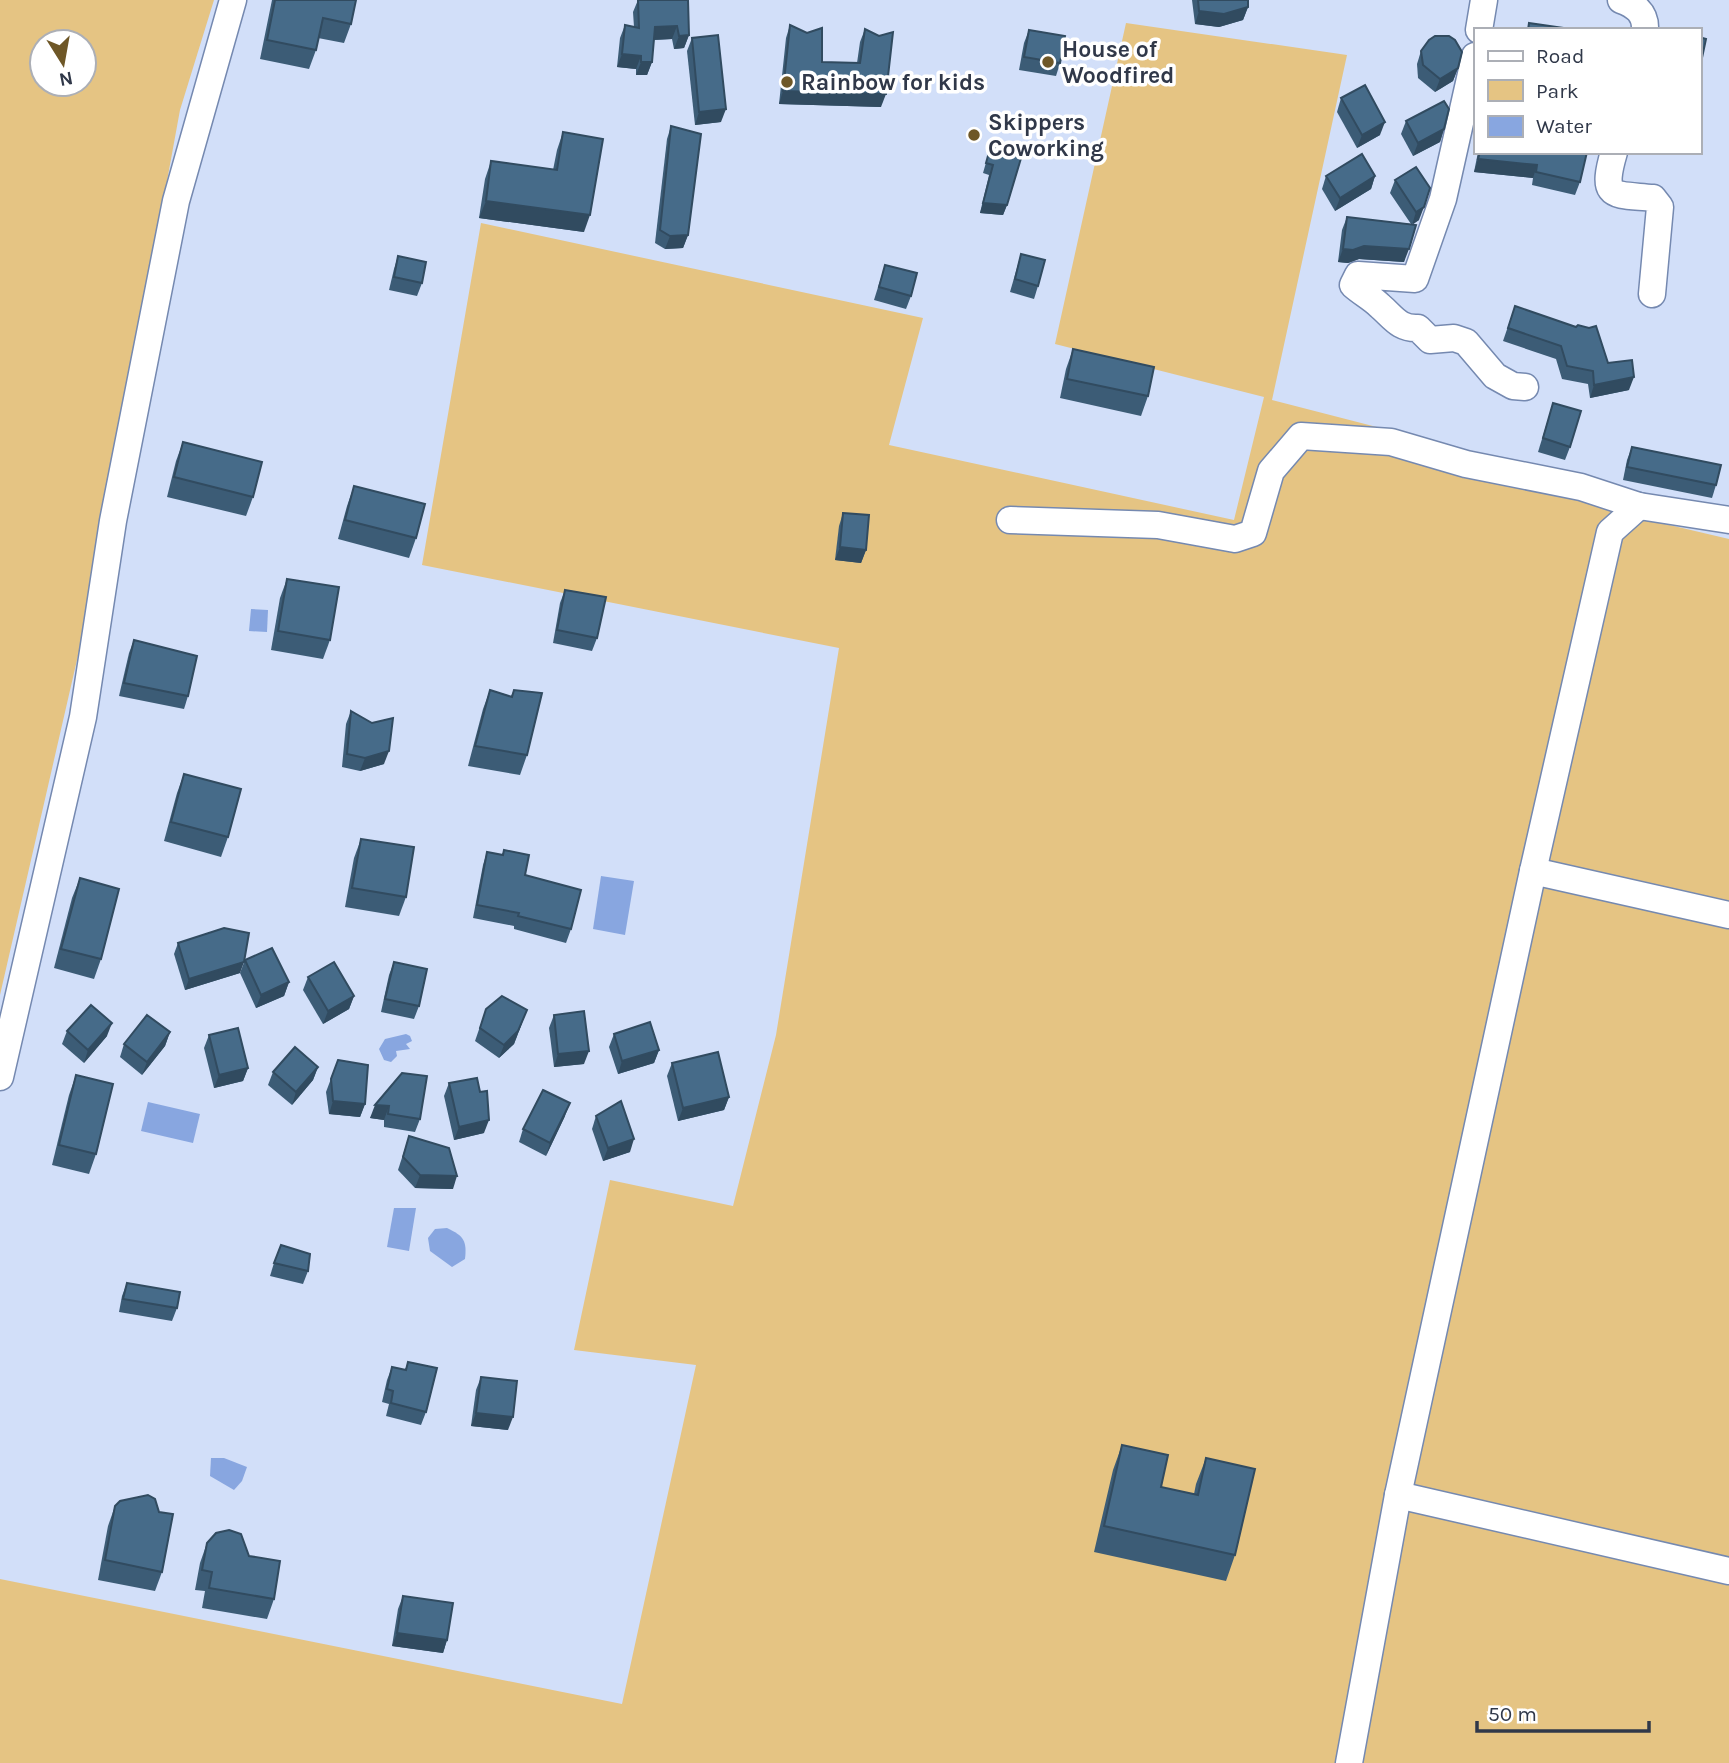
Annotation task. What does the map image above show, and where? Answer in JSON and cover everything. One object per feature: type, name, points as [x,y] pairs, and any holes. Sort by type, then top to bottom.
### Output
[{"type":"street","points":[[0,1077],[83,717],[113,521],[176,201],[233,0]]},
{"type":"street","points":[[1479,28],[1484,0]]},
{"type":"street","points":[[1621,0],[1638,9],[1643,16],[1645,28]]},
{"type":"street","points":[[1474,60],[1443,199],[1415,279],[1358,275],[1353,285],[1396,322],[1408,328],[1418,328],[1430,340],[1454,338],[1466,342],[1495,376],[1513,386],[1525,387]]},
{"type":"street","points":[[1613,154],[1607,176],[1609,188],[1618,195],[1653,198],[1660,207],[1652,294]]},
{"type":"street","points":[[1010,520],[1158,524],[1235,539],[1253,533],[1271,471],[1301,436],[1391,442],[1466,464],[1581,487],[1639,506],[1729,520]]},
{"type":"street","points":[[1349,1763],[1398,1495],[1533,871],[1610,532],[1639,506]]},
{"type":"street","points":[[1533,871],[1729,915]]},
{"type":"street","points":[[1398,1495],[1729,1571]]},
{"type":"green space","points":[[0,0],[214,0],[180,110],[88,612],[0,995]]},
{"type":"green space","points":[[1126,23],[1347,55],[1272,400],[1598,484],[1610,511],[1729,539],[1729,1763],[0,1763],[0,1579],[622,1704],[696,1365],[574,1350],[610,1180],[733,1206],[776,1035],[839,648],[422,565],[481,223],[923,318],[889,445],[1234,520],[1264,397],[1055,344]]},
{"type":"water","points":[[251,609],[268,610],[267,632],[249,631]]},
{"type":"water","points":[[601,876],[634,881],[625,935],[593,929]]},
{"type":"water","points":[[406,1034],[412,1041],[406,1044],[410,1049],[396,1051],[397,1056],[391,1062],[384,1060],[379,1049],[385,1039]]},
{"type":"water","points":[[148,1102],[200,1114],[193,1143],[141,1131]]},
{"type":"water","points":[[394,1208],[416,1208],[409,1251],[387,1247]]},
{"type":"water","points":[[447,1228],[461,1237],[465,1248],[465,1259],[452,1267],[430,1251],[428,1238],[435,1229]]},
{"type":"water","points":[[211,1458],[224,1458],[247,1467],[242,1481],[234,1490],[210,1476]]},
{"type":"building","points":[[275,0],[356,0],[351,24],[323,18],[316,50],[267,40]]},
{"type":"building","points":[[638,0],[688,0],[689,35],[679,36],[677,26],[655,27],[652,62],[641,62],[641,56],[622,54],[625,25],[639,28]]},
{"type":"building","points":[[1198,0],[1248,0],[1248,7],[1224,14],[1199,11]]},
{"type":"building","points":[[1529,23],[1564,28],[1528,28]]},
{"type":"building","points":[[790,25],[807,33],[822,28],[822,62],[860,63],[865,29],[879,36],[893,32],[886,94],[783,91]]},
{"type":"building","points":[[1029,30],[1065,36],[1060,63],[1024,57]]},
{"type":"building","points":[[718,35],[726,109],[699,112],[692,38]]},
{"type":"building","points":[[1435,36],[1449,36],[1455,40],[1462,52],[1458,68],[1440,79],[1423,65],[1421,51]]},
{"type":"building","points":[[1701,38],[1706,39],[1701,63]]},
{"type":"building","points":[[1365,85],[1385,122],[1362,135],[1341,98]]},
{"type":"building","points":[[1444,101],[1449,109],[1444,129],[1418,143],[1406,121]]},
{"type":"building","points":[[671,126],[701,134],[688,235],[670,236],[660,230]]},
{"type":"building","points":[[563,132],[603,139],[590,215],[486,201],[491,161],[557,170]]},
{"type":"building","points":[[991,145],[1022,155],[1007,205],[983,203],[993,165],[986,163]]},
{"type":"building","points":[[1362,154],[1375,176],[1340,198],[1326,176]]},
{"type":"building","points":[[1479,154],[1587,154],[1580,182],[1536,172],[1537,165],[1478,159]]},
{"type":"building","points":[[1416,167],[1430,188],[1424,207],[1416,212],[1395,180]]},
{"type":"building","points":[[1347,217],[1416,225],[1409,249],[1364,246],[1353,250],[1343,249]]},
{"type":"building","points":[[1021,254],[1045,260],[1038,286],[1015,279]]},
{"type":"building","points":[[398,256],[426,262],[422,283],[394,277]]},
{"type":"building","points":[[885,265],[917,273],[911,296],[879,287]]},
{"type":"building","points":[[1515,306],[1576,327],[1596,326],[1608,363],[1632,360],[1634,377],[1594,385],[1593,371],[1567,366],[1561,346],[1508,328]]},
{"type":"building","points":[[1073,349],[1154,367],[1148,396],[1067,379]]},
{"type":"building","points":[[1553,403],[1581,411],[1570,447],[1543,438]]},
{"type":"building","points":[[183,442],[262,462],[253,497],[174,477]]},
{"type":"building","points":[[1632,447],[1721,465],[1716,485],[1627,467]]},
{"type":"building","points":[[354,486],[425,504],[416,538],[345,520]]},
{"type":"building","points":[[843,513],[869,515],[866,550],[840,547]]},
{"type":"building","points":[[287,579],[339,587],[330,640],[278,631]]},
{"type":"building","points":[[565,590],[606,597],[597,638],[557,630]]},
{"type":"building","points":[[134,640],[197,656],[188,696],[124,683]]},
{"type":"building","points":[[490,690],[512,697],[514,690],[542,693],[527,755],[475,746]]},
{"type":"building","points":[[351,711],[372,723],[393,718],[389,751],[365,758],[347,754]]},
{"type":"building","points":[[184,774],[241,789],[228,837],[171,822]]},
{"type":"building","points":[[361,839],[414,847],[406,897],[352,888]]},
{"type":"building","points":[[504,850],[529,855],[525,875],[581,890],[571,929],[518,916],[519,913],[477,905],[487,852],[503,855]]},
{"type":"building","points":[[80,878],[119,889],[101,959],[61,949]]},
{"type":"building","points":[[224,928],[249,933],[244,962],[189,979],[178,943]]},
{"type":"building","points":[[272,948],[289,982],[261,995],[245,960]]},
{"type":"building","points":[[334,962],[354,996],[328,1011],[308,977]]},
{"type":"building","points":[[394,962],[427,969],[419,1006],[385,999]]},
{"type":"building","points":[[502,996],[527,1010],[518,1031],[504,1045],[480,1028],[486,1009]]},
{"type":"building","points":[[91,1005],[112,1023],[88,1050],[67,1031]]},
{"type":"building","points":[[584,1011],[589,1051],[558,1054],[554,1015]]},
{"type":"building","points":[[147,1015],[170,1032],[147,1062],[124,1044]]},
{"type":"building","points":[[650,1022],[659,1050],[622,1061],[614,1034]]},
{"type":"building","points":[[238,1028],[248,1068],[219,1075],[209,1035]]},
{"type":"building","points":[[295,1047],[318,1067],[296,1092],[273,1072]]},
{"type":"building","points":[[718,1052],[729,1097],[683,1108],[672,1063]]},
{"type":"building","points":[[338,1060],[368,1065],[365,1104],[333,1101],[331,1079]]},
{"type":"building","points":[[402,1073],[427,1076],[420,1119],[388,1114],[389,1106],[375,1105]]},
{"type":"building","points":[[76,1075],[113,1084],[96,1154],[59,1145]]},
{"type":"building","points":[[477,1078],[480,1092],[487,1091],[489,1120],[459,1127],[449,1083]]},
{"type":"building","points":[[543,1090],[570,1103],[550,1143],[523,1129]]},
{"type":"building","points":[[621,1101],[634,1139],[608,1148],[596,1116]]},
{"type":"building","points":[[409,1136],[449,1148],[457,1176],[420,1175],[403,1157]]},
{"type":"building","points":[[281,1245],[310,1254],[308,1271],[274,1263]]},
{"type":"building","points":[[127,1283],[180,1292],[177,1308],[123,1299]]},
{"type":"building","points":[[408,1362],[437,1368],[426,1412],[391,1403],[393,1391],[387,1389],[392,1367],[406,1370]]},
{"type":"building","points":[[481,1377],[517,1381],[513,1417],[476,1413]]},
{"type":"building","points":[[1122,1445],[1168,1455],[1161,1487],[1198,1495],[1206,1458],[1255,1469],[1235,1555],[1104,1526]]},
{"type":"building","points":[[148,1495],[155,1499],[159,1512],[173,1514],[162,1572],[105,1560],[115,1506],[120,1501]]},
{"type":"building","points":[[229,1530],[241,1534],[249,1556],[280,1561],[274,1599],[209,1588],[212,1572],[202,1570],[207,1543],[216,1533]]},
{"type":"building","points":[[403,1596],[453,1603],[447,1640],[397,1633]]},
{"type":"place","name":"House of Woodfired","points":[[1048,62]]},
{"type":"place","name":"Rainbow for kids","points":[[787,82]]},
{"type":"place","name":"Skippers Coworking","points":[[974,135]]}]
